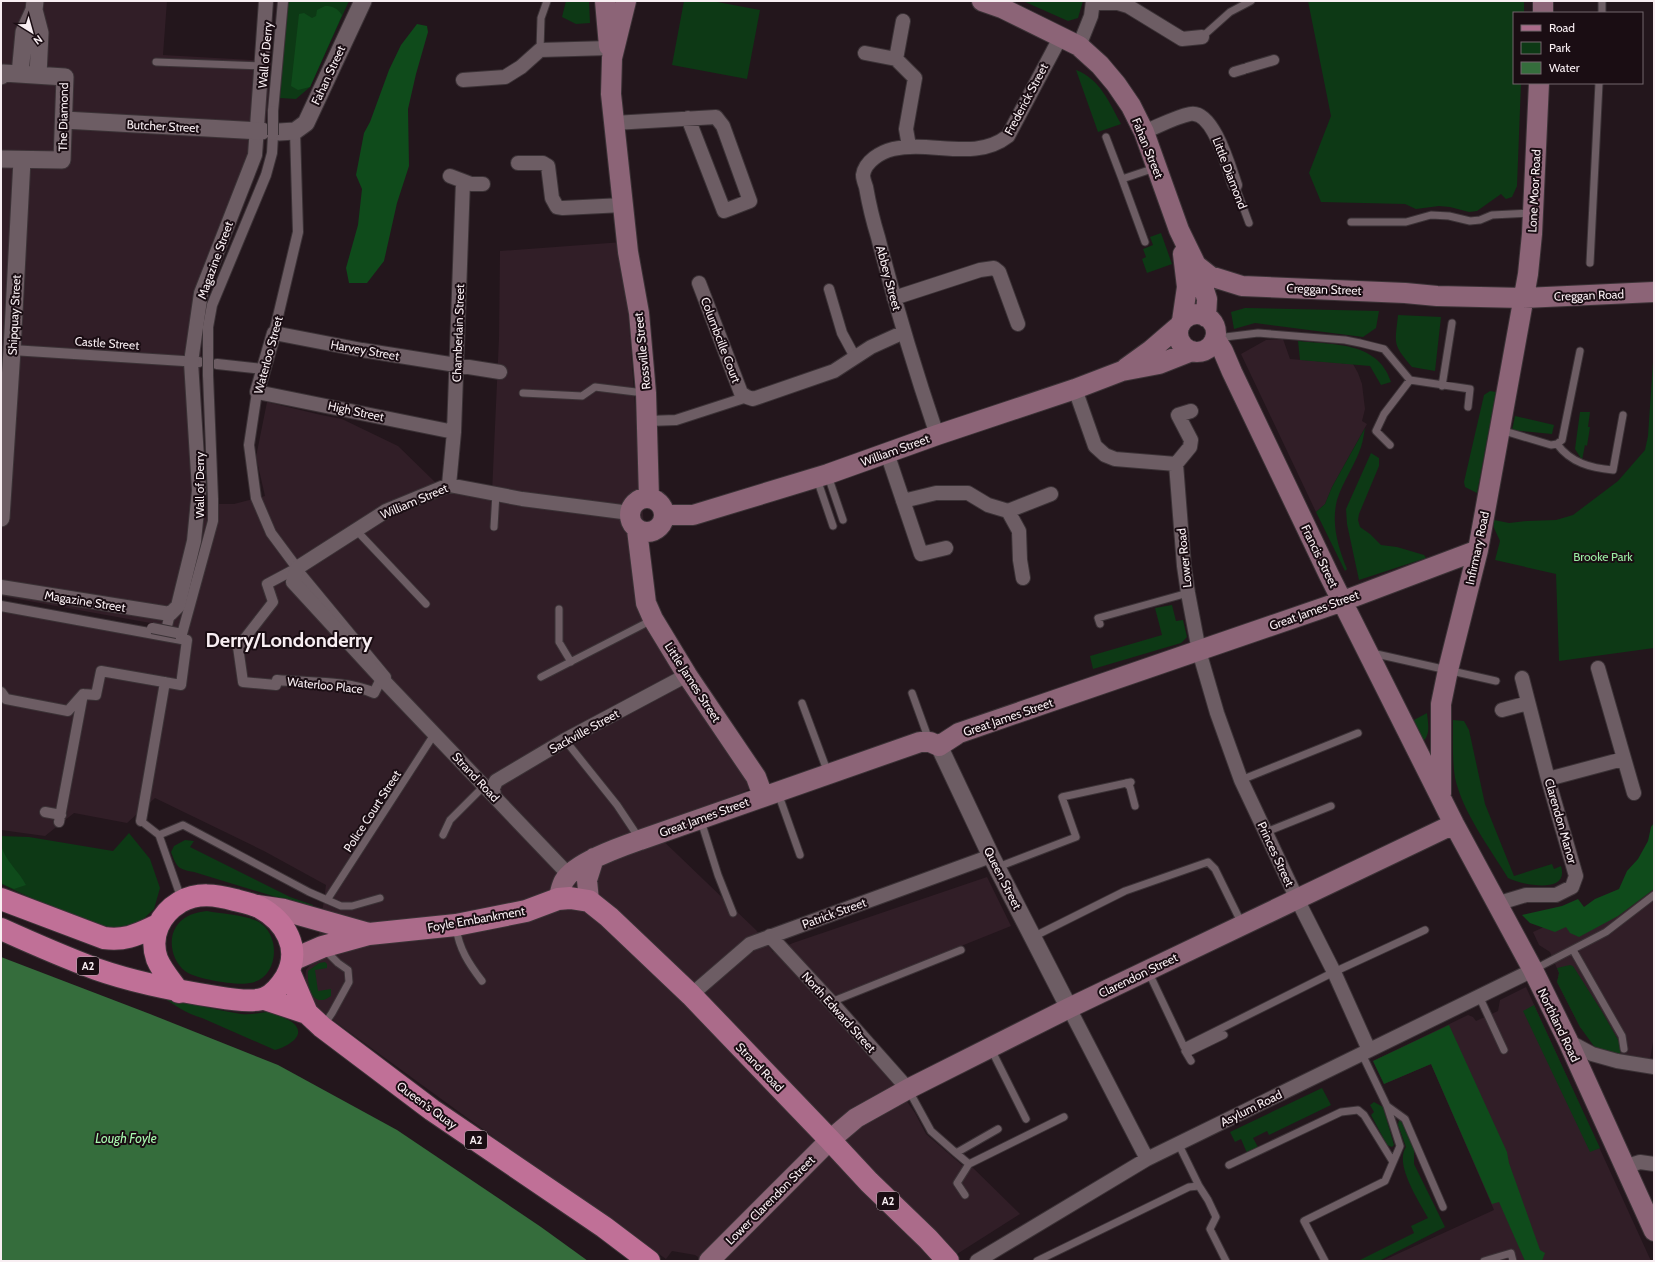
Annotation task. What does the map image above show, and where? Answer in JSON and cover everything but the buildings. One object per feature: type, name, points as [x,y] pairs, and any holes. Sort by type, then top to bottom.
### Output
[{"type":"highway","name":"A2","points":[[179,992],[163,971],[157,958],[155,936],[158,925],[168,910],[182,901],[199,895],[216,895],[257,906],[278,920],[284,927],[292,948],[290,965]]},
{"type":"highway","name":"A2","points":[[4,899],[104,938],[117,940],[129,938],[158,925]]},
{"type":"highway","name":"A2","points":[[1,929],[97,969],[179,992],[228,999],[265,999]]},
{"type":"highway","points":[[265,999],[281,985],[290,965]]},
{"type":"highway","name":"Queen's Quay","points":[[290,965],[315,1020]]},
{"type":"highway","name":"Queen's Quay","points":[[265,999],[315,1020],[432,1110],[604,1227],[649,1261]]},
{"type":"main road","name":"Rossville Street","points":[[605,1],[611,53],[611,94],[614,123],[628,252],[638,313],[646,393],[649,498]]},
{"type":"main road","name":"Rossville Street","points":[[611,53],[626,1]]},
{"type":"main road","name":"Fahan Street","points":[[983,1],[1002,8],[1079,46],[1100,65],[1116,84],[1131,106],[1144,132],[1179,230],[1196,265],[1207,299],[1206,317]]},
{"type":"main road","points":[[1543,1],[1543,12]]},
{"type":"main road","name":"Lone Moor Road","points":[[1523,298],[1528,274],[1533,213],[1539,84]]},
{"type":"main road","name":"Fahan Street","points":[[1179,230],[1187,287],[1181,323]]},
{"type":"main road","name":"Creggan Street","points":[[1196,265],[1210,276],[1242,286],[1405,292],[1437,296],[1523,298]]},
{"type":"main road","name":"Creggan Street","points":[[1405,292],[1437,286],[1508,285],[1518,281],[1528,274]]},
{"type":"main road","name":"Creggan Street","points":[[1206,317],[1213,303],[1228,291],[1242,286]]},
{"type":"main road","name":"Creggan Road","points":[[1523,298],[1654,292]]},
{"type":"main road","name":"Infirmary Road","points":[[1441,798],[1441,704],[1478,550],[1523,298]]},
{"type":"main road","points":[[1191,315],[1201,315],[1206,317],[1214,326],[1215,338],[1210,347],[1196,351],[1183,346],[1178,336],[1181,323],[1191,315]]},
{"type":"main road","name":"William Street","points":[[1122,371],[1151,350],[1181,323]]},
{"type":"main road","name":"Francis Street","points":[[1215,338],[1223,351],[1329,574],[1454,824]]},
{"type":"main road","name":"William Street","points":[[665,515],[693,515],[888,453],[1075,389],[1122,371],[1159,364],[1196,351]]},
{"type":"main road","name":"Francis Street","points":[[1196,351],[1215,358],[1232,372]]},
{"type":"main road","points":[[649,498],[660,503],[663,507],[665,515],[659,528],[639,525],[634,504],[637,500],[649,498]]},
{"type":"main road","name":"Little James Street","points":[[639,525],[646,603],[653,620],[756,777],[770,793]]},
{"type":"main road","name":"Great James Street","points":[[558,899],[564,882],[569,875],[594,858],[640,840],[770,793],[920,742],[935,744],[959,733],[1343,601],[1478,550]]},
{"type":"main road","name":"Northland Road","points":[[1454,824],[1533,970],[1568,1041],[1654,1231]]},
{"type":"main road","name":"Clarendon Street","points":[[830,1140],[856,1118],[908,1089],[990,1047],[1242,924],[1454,824]]},
{"type":"main road","points":[[588,901],[587,880],[594,858]]},
{"type":"main road","name":"Strand Road","points":[[558,899],[570,898],[588,901],[609,917],[691,995],[869,1182],[928,1239],[948,1261]]},
{"type":"main road","name":"Foyle Embankment","points":[[290,965],[322,947],[369,934],[456,925],[526,911],[558,899]]},
{"type":"main road","name":"Foyle Embankment","points":[[257,906],[284,910],[369,934]]},
{"type":"main road","name":"Lower Clarendon Street","points":[[709,1261],[830,1140]]},
{"type":"street","name":"Magazine Street","points":[[1,587],[169,620],[178,606],[194,541],[199,490],[195,362],[201,294],[255,155],[273,132],[261,66],[266,1]]},
{"type":"street","name":"Wall of Derry","points":[[1,600],[182,634],[213,521],[214,499],[208,375],[208,327],[212,305],[266,175],[272,153],[273,111],[283,1]]},
{"type":"street","name":"Fahan Street","points":[[273,132],[306,123],[362,1]]},
{"type":"street","points":[[1079,46],[1091,16],[1093,2],[1118,3],[1128,6],[1182,38],[1202,37]]},
{"type":"street","points":[[20,74],[24,32],[35,6]]},
{"type":"street","points":[[35,6],[40,33],[38,75]]},
{"type":"street","points":[[896,59],[903,21]]},
{"type":"street","name":"Frederick Street","points":[[909,146],[970,150],[999,143],[1008,136],[1061,36]]},
{"type":"street","points":[[463,80],[505,77],[521,67],[540,50],[611,53]]},
{"type":"street","points":[[865,53],[896,59],[915,78],[906,129],[909,146]]},
{"type":"street","points":[[1242,70],[1274,60]]},
{"type":"street","name":"The Diamond","points":[[1,76],[4,73],[65,77],[62,160],[1,159]]},
{"type":"street","name":"Little Diamond","points":[[1144,132],[1192,113],[1201,116],[1213,128],[1235,184]]},
{"type":"street","points":[[614,123],[688,118],[716,117],[723,126],[750,201],[724,211],[688,118]]},
{"type":"street","name":"Butcher Street","points":[[64,120],[273,132]]},
{"type":"street","name":"Waterloo Street","points":[[273,132],[298,232],[274,333],[257,392],[249,445],[256,498],[271,533],[297,568]]},
{"type":"street","name":"Abbey Street","points":[[909,146],[879,154],[867,165],[863,176],[894,298],[937,435]]},
{"type":"street","name":"Shipquay Street","points":[[1,518],[22,160]]},
{"type":"street","points":[[518,163],[543,162],[548,166],[552,198],[557,207],[623,205]]},
{"type":"street","points":[[450,176],[471,184],[482,184]]},
{"type":"street","name":"Chamberlain Street","points":[[449,484],[454,432],[463,181]]},
{"type":"street","points":[[894,298],[980,270],[994,268],[998,272],[1018,324]]},
{"type":"street","name":"Columbcille Court","points":[[699,284],[741,393],[747,397],[754,398],[834,371],[871,347],[904,332]]},
{"type":"street","points":[[829,289],[842,333],[855,357]]},
{"type":"street","name":"Harvey Street","points":[[274,333],[362,350],[500,372]]},
{"type":"street","name":"Castle Street","points":[[12,350],[195,362]]},
{"type":"street","points":[[217,364],[263,369]]},
{"type":"street","points":[[1075,389],[1095,446],[1105,455],[1115,459],[1176,464],[1190,447],[1191,440],[1178,415],[1191,411]]},
{"type":"street","name":"High Street","points":[[257,392],[454,432]]},
{"type":"street","points":[[648,421],[676,420],[747,397]]},
{"type":"street","points":[[888,453],[921,554],[946,548]]},
{"type":"street","name":"Lower Road","points":[[1176,464],[1184,566],[1199,651]]},
{"type":"street","name":"William Street","points":[[297,568],[386,511],[449,484],[639,525]]},
{"type":"street","points":[[903,501],[936,493],[968,493],[988,505],[1008,511],[1051,494]]},
{"type":"street","points":[[1008,511],[1019,530],[1020,560],[1023,578]]},
{"type":"street","points":[[297,568],[386,677],[383,680]]},
{"type":"street","name":"Waterloo Place","points":[[297,568],[294,582],[383,680],[380,681],[374,693],[362,687],[277,680],[276,685],[243,682],[238,647],[274,602],[267,584],[297,568]]},
{"type":"street","points":[[1,606],[187,640],[181,685],[101,671],[96,695],[83,694]]},
{"type":"street","name":"Princes Street","points":[[1199,651],[1217,713],[1241,780],[1297,899],[1334,972],[1365,1052]]},
{"type":"street","points":[[1598,668],[1634,794]]},
{"type":"street","name":"Sackville Street","points":[[494,796],[493,788],[496,781],[564,740],[687,674]]},
{"type":"street","name":"Clarendon Manor","points":[[1496,904],[1526,895],[1556,895],[1572,887],[1576,876],[1548,780],[1522,678]]},
{"type":"street","name":"Strand Road","points":[[383,680],[569,875]]},
{"type":"street","points":[[141,821],[165,682]]},
{"type":"street","points":[[1,692],[6,699],[68,711],[83,694]]},
{"type":"street","points":[[45,812],[60,818],[83,694]]},
{"type":"street","points":[[1502,710],[1528,703]]},
{"type":"street","name":"Queen Street","points":[[935,744],[1069,1008]]},
{"type":"street","points":[[1548,780],[1623,759]]},
{"type":"street","name":"Patrick Street","points":[[691,995],[750,944],[770,936],[994,862]]},
{"type":"street","name":"North Edward Street","points":[[770,936],[908,1089]]},
{"type":"street","name":"Asylum Road","points":[[977,1261],[1147,1159],[1533,970]]},
{"type":"street","points":[[1069,1008],[1147,1159]]},
{"type":"street","points":[[1568,1041],[1592,1054],[1617,1061],[1654,1067]]},
{"type":"street","points":[[1624,1167],[1640,1162],[1654,1164]]},
{"type":"lane","points":[[540,50],[541,18],[547,1]]},
{"type":"lane","points":[[1202,37],[1230,12],[1251,1]]},
{"type":"lane","points":[[1602,1],[1602,12]]},
{"type":"lane","points":[[156,62],[261,66]]},
{"type":"lane","points":[[1590,263],[1599,84]]},
{"type":"lane","points":[[1106,137],[1145,242]]},
{"type":"lane","points":[[1122,179],[1157,168]]},
{"type":"lane","name":"Little Diamond","points":[[1235,184],[1248,223]]},
{"type":"lane","points":[[1351,222],[1406,222],[1431,215],[1449,216],[1470,221],[1480,220],[1492,215],[1533,213]]},
{"type":"lane","points":[[1442,386],[1452,322]]},
{"type":"lane","points":[[1215,338],[1258,333],[1345,340],[1384,349],[1410,380],[1470,389],[1468,407]]},
{"type":"lane","points":[[1499,430],[1551,445],[1557,444],[1562,440],[1580,351]]},
{"type":"lane","points":[[1390,445],[1376,431],[1384,414],[1410,380]]},
{"type":"lane","points":[[523,393],[582,396],[595,387],[646,393]]},
{"type":"lane","points":[[1557,444],[1561,449],[1580,463],[1593,468],[1613,470],[1623,415]]},
{"type":"lane","points":[[822,475],[843,520]]},
{"type":"lane","points":[[822,475],[833,526]]},
{"type":"lane","points":[[494,526],[496,493]]},
{"type":"lane","points":[[356,530],[426,604]]},
{"type":"lane","points":[[1100,624],[1098,618],[1136,610],[1188,593]]},
{"type":"lane","points":[[560,609],[559,642],[571,662]]},
{"type":"lane","points":[[540,678],[653,620]]},
{"type":"lane","points":[[1368,652],[1496,681]]},
{"type":"lane","points":[[912,694],[935,744]]},
{"type":"lane","points":[[802,703],[828,773]]},
{"type":"lane","name":"Police Court Street","points":[[327,900],[435,733]]},
{"type":"lane","points":[[1241,780],[1358,733]]},
{"type":"lane","points":[[564,740],[617,805],[640,840]]},
{"type":"lane","points":[[994,862],[1076,837],[1062,796],[1129,782],[1135,806]]},
{"type":"lane","points":[[442,835],[450,820],[484,786]]},
{"type":"lane","points":[[770,793],[800,855]]},
{"type":"lane","points":[[1266,832],[1330,806]]},
{"type":"lane","points":[[700,818],[718,875],[733,913]]},
{"type":"lane","points":[[141,821],[159,835],[182,901]]},
{"type":"lane","points":[[159,835],[183,825],[341,906],[352,906],[380,898]]},
{"type":"lane","points":[[1033,938],[1125,891],[1208,862],[1215,869],[1242,924]]},
{"type":"lane","points":[[1533,970],[1606,932],[1654,895]]},
{"type":"lane","points":[[456,925],[458,939],[463,954],[482,981]]},
{"type":"lane","points":[[1185,1050],[1334,972],[1425,930]]},
{"type":"lane","points":[[315,1020],[332,1013],[348,982],[348,970],[338,963],[322,947]]},
{"type":"lane","points":[[831,1002],[962,950]]},
{"type":"lane","points":[[1573,950],[1622,1036],[1624,1049]]},
{"type":"lane","points":[[1148,970],[1191,1061]]},
{"type":"lane","points":[[1479,996],[1504,1050]]},
{"type":"lane","points":[[1185,1050],[1224,1035]]},
{"type":"lane","points":[[990,1047],[1026,1119]]},
{"type":"lane","points":[[1325,1261],[1304,1221],[1385,1181],[1400,1146],[1387,1106],[1365,1052]]},
{"type":"lane","points":[[908,1089],[931,1131],[969,1164]]},
{"type":"lane","points":[[1387,1106],[1405,1119],[1443,1207]]},
{"type":"lane","points":[[1229,1165],[1340,1112],[1358,1110],[1364,1114],[1393,1162]]},
{"type":"lane","points":[[965,1195],[957,1184],[969,1164],[1064,1117]]},
{"type":"lane","points":[[956,1153],[998,1129]]},
{"type":"lane","points":[[1178,1143],[1216,1217],[1210,1229],[1226,1261]]},
{"type":"lane","points":[[1037,1261],[1189,1187],[1199,1186]]},
{"type":"lane","points":[[1484,1261],[1511,1253],[1513,1261]]},
{"type":"shaded area","points":[[1,1],[167,1],[163,55],[271,61],[264,148],[212,281],[202,327],[200,377],[207,521],[178,628],[1,596]]},
{"type":"shaded area","points":[[325,6],[335,8],[342,15],[310,87],[298,90],[291,86],[299,14],[304,13],[312,18],[316,16],[317,10]]},
{"type":"shaded area","points":[[417,24],[427,26],[428,32],[408,109],[409,166],[397,203],[384,261],[367,283],[349,283],[346,268],[358,225],[362,189],[356,175],[364,133],[370,122],[389,70],[401,45]]},
{"type":"shaded area","points":[[623,242],[651,622],[754,787],[654,832],[756,930],[773,952],[793,943],[987,877],[1011,926],[834,997],[915,1113],[926,1134],[962,1165],[969,1164],[1020,1214],[946,1261],[704,1261],[695,1255],[672,1251],[666,1259],[547,1176],[319,1010],[304,989],[306,970],[316,958],[326,885],[264,851],[155,798],[127,823],[74,813],[45,836],[1,830],[1,606],[185,639],[218,522],[217,504],[234,504],[265,496],[256,457],[267,402],[342,419],[398,446],[436,483],[492,493],[499,338],[500,251]]},
{"type":"shaded area","points":[[1283,339],[1290,359],[1353,364],[1362,384],[1365,409],[1362,421],[1367,424],[1332,487],[1325,504],[1316,512],[1241,354],[1266,340]]},
{"type":"shaded area","points":[[1654,823],[1654,889],[1618,916],[1579,937],[1570,933],[1566,927],[1555,932],[1530,923],[1522,915],[1562,906],[1578,899],[1584,907],[1595,899],[1619,889],[1627,871],[1638,859],[1648,841],[1651,827]]},
{"type":"shaded area","points":[[1,845],[9,861],[26,885],[14,889],[1,883]]},
{"type":"shaded area","points":[[1654,865],[1654,1042],[1650,1060],[1602,1051],[1580,1027],[1557,982],[1559,973],[1550,952],[1539,945],[1533,932],[1643,882]]},
{"type":"shaded area","points":[[1526,987],[1651,1261],[1382,1261],[1494,1210],[1431,1064],[1384,1084],[1373,1061],[1468,1015],[1473,1017],[1476,1021],[1498,1011],[1500,1000]]},
{"type":"shaded area","points":[[1449,1025],[1507,1152],[1509,1163],[1540,1250],[1545,1253],[1542,1261],[1525,1261],[1499,1202],[1492,1204],[1431,1064],[1384,1084],[1373,1061]]},
{"type":"green space","points":[[286,1],[349,1],[310,87],[296,99],[280,98]]},
{"type":"green space","points":[[566,1],[589,1],[590,23],[576,24],[562,17]]},
{"type":"green space","points":[[684,1],[712,1],[760,10],[747,79],[672,65]]},
{"type":"green space","points":[[1023,1],[1083,1],[1078,18],[1068,21]]},
{"type":"green space","points":[[1308,1],[1524,1],[1524,12],[1513,12],[1513,84],[1521,84],[1517,186],[1512,197],[1506,199],[1501,194],[1477,211],[1469,212],[1439,206],[1416,209],[1405,204],[1321,202],[1309,173],[1331,116]]},
{"type":"green space","points":[[1076,70],[1084,74],[1098,85],[1121,124],[1098,132]]},
{"type":"green space","points":[[1161,233],[1172,264],[1147,273],[1142,259],[1146,257],[1143,249],[1153,245],[1150,237]]},
{"type":"green space","points":[[1245,308],[1379,311],[1376,328],[1363,337],[1255,323],[1234,329],[1231,312]]},
{"type":"green space","points":[[1398,315],[1441,317],[1435,371],[1412,367],[1401,353],[1396,343]]},
{"type":"green space","points":[[1298,341],[1339,345],[1365,352],[1376,359],[1385,369],[1391,382],[1381,385],[1370,366],[1300,360]]},
{"type":"green space","name":"Brooke Park","points":[[1654,347],[1654,648],[1559,661],[1556,574],[1495,560],[1500,541],[1494,528],[1494,520],[1509,523],[1556,520],[1573,515],[1618,481],[1645,450],[1648,436]]},
{"type":"green space","points":[[1490,391],[1496,392],[1477,493],[1465,487],[1464,482],[1484,395]]},
{"type":"green space","points":[[1580,412],[1590,412],[1588,427],[1590,427],[1587,446],[1585,445],[1582,460],[1575,449]]},
{"type":"green space","points":[[1515,416],[1554,425],[1552,434],[1512,430]]},
{"type":"green space","points":[[1365,428],[1361,447],[1337,500],[1335,509],[1336,535],[1347,569],[1345,571],[1316,512],[1325,504],[1332,487]]},
{"type":"green space","points":[[1371,453],[1379,458],[1379,466],[1359,514],[1358,520],[1360,527],[1381,545],[1397,547],[1424,555],[1426,558],[1359,580],[1347,524],[1346,509]]},
{"type":"green space","points":[[1172,605],[1176,621],[1183,620],[1187,637],[1181,643],[1093,669],[1090,656],[1162,635],[1155,608]]},
{"type":"green space","points":[[1427,713],[1428,733],[1422,742],[1412,721]]},
{"type":"green space","points":[[1453,720],[1464,721],[1469,730],[1485,804],[1514,876],[1552,864],[1554,869],[1561,866],[1562,875],[1558,881],[1543,886],[1523,883],[1508,878],[1478,830],[1459,791],[1453,764]]},
{"type":"green space","points":[[129,833],[150,859],[160,888],[154,909],[139,923],[115,931],[62,912],[1,884],[1,836],[29,837],[113,851]]},
{"type":"green space","points":[[185,840],[194,841],[190,847],[290,897],[313,905],[312,908],[181,869],[177,865],[171,852],[174,846]]},
{"type":"green space","points":[[207,911],[252,919],[263,925],[269,932],[274,949],[273,958],[271,967],[259,980],[244,984],[226,983],[198,977],[185,971],[180,966],[173,953],[172,946],[172,939],[177,925],[188,916]]},
{"type":"green space","points":[[325,962],[327,964],[327,968],[315,970],[318,991],[331,989],[331,996],[325,1000],[319,1000],[315,998],[310,989],[308,983],[308,971],[319,963]]},
{"type":"green space","points":[[1570,965],[1573,966],[1621,1045],[1620,1055],[1596,1049],[1580,1027],[1557,982],[1559,973],[1557,968]]},
{"type":"green space","points":[[164,998],[241,1014],[271,1012],[282,1013],[280,1016],[292,1022],[297,1027],[297,1036],[290,1043],[275,1050],[182,1010]]},
{"type":"green space","points":[[1534,1005],[1600,1148],[1590,1152],[1523,1011]]},
{"type":"green space","points":[[1322,1088],[1331,1105],[1269,1135],[1267,1131],[1253,1138],[1258,1147],[1247,1153],[1241,1139],[1235,1142],[1230,1132]]},
{"type":"green space","points":[[1374,1102],[1383,1107],[1394,1145],[1392,1147],[1387,1145],[1371,1115],[1374,1112],[1370,1105]]},
{"type":"green space","points":[[1399,1120],[1404,1122],[1414,1145],[1414,1164],[1445,1227],[1379,1261],[1358,1261],[1414,1233],[1411,1226],[1428,1218],[1414,1193],[1405,1172],[1403,1154],[1406,1147],[1398,1125]]},
{"type":"water","name":"Lough Foyle","points":[[1,957],[278,1065],[397,1130],[541,1227],[588,1261],[1,1261]]},
{"type":"district","name":"Derry/Londonderry","points":[[289,640]]}]
